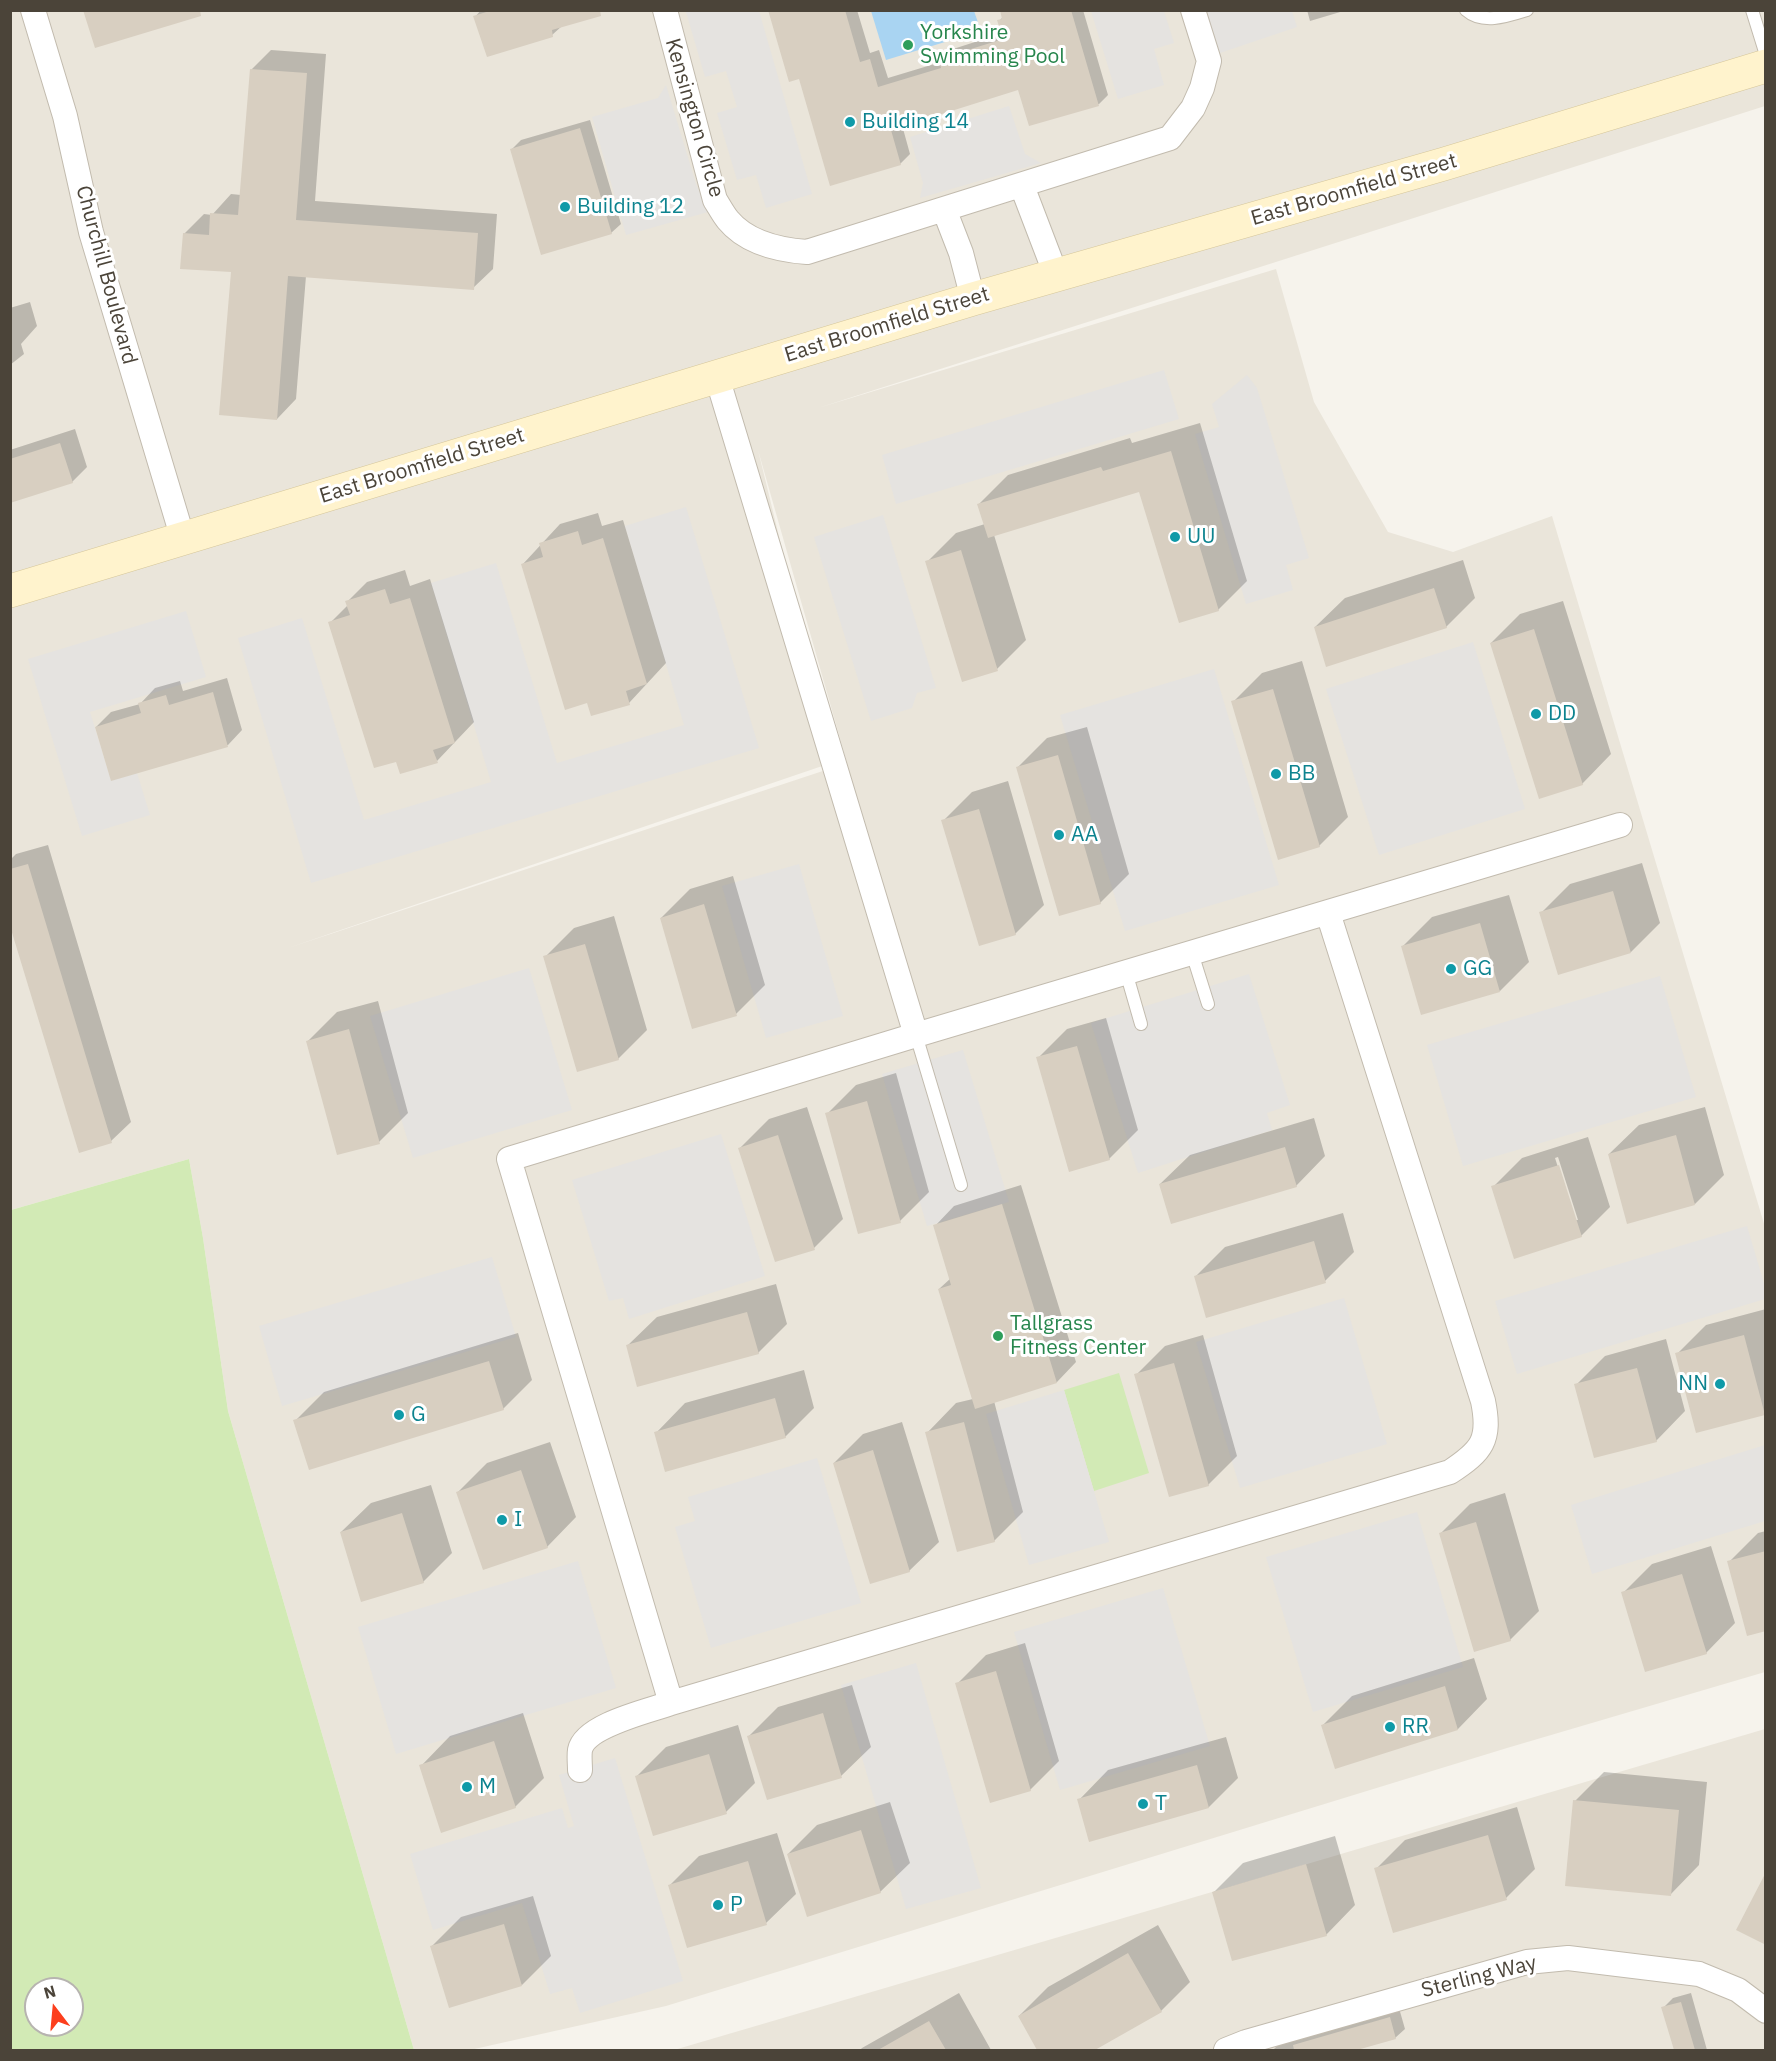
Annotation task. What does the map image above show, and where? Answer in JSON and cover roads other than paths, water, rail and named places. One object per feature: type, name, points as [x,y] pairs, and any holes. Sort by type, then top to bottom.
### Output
[{"type":"main road","name":"East Broomfield Street","points":[[10,591],[973,299],[1444,164],[1766,66]]},
{"type":"street","name":"Churchill Boulevard","points":[[33,10],[65,116],[91,232],[183,539]]},
{"type":"street","name":"Kensington Circle","points":[[664,10],[715,200],[729,221],[751,238],[779,250],[807,252],[944,208],[1022,186]]},
{"type":"street","points":[[1056,275],[1022,186],[1170,138],[1193,108],[1202,88],[1209,61],[1193,10]]},
{"type":"street","points":[[944,208],[962,253],[973,299]]},
{"type":"street","points":[[717,377],[916,1035]]},
{"type":"street","points":[[671,1703],[509,1160],[916,1035],[1620,825]]},
{"type":"street","points":[[580,1770],[580,1749],[589,1735],[612,1723],[671,1703],[1450,1472],[1473,1457],[1483,1442],[1488,1422],[1483,1401],[1328,913]]},
{"type":"street","name":"Sterling Way","points":[[1226,2050],[1246,2042],[1527,1962],[1568,1958],[1699,1974],[1738,1990],[1766,2011]]},
{"type":"lane","points":[[1466,10],[1481,18],[1504,18],[1527,10]]},
{"type":"lane","points":[[1752,10],[1766,55]]},
{"type":"lane","points":[[1192,953],[1208,1004]]},
{"type":"lane","points":[[1126,972],[1141,1024]]},
{"type":"lane","points":[[916,1035],[961,1185]]},
{"type":"water","name":"Yorkshire Swimming Pool","points":[[871,11],[974,11],[981,31],[886,60]]},
{"type":"place","name":"Yorkshire Swimming Pool","points":[[908,45]]},
{"type":"place","name":"Building 14","points":[[850,122]]},
{"type":"place","name":"Building 12","points":[[565,207]]},
{"type":"place","name":"UU","points":[[1175,537]]},
{"type":"place","name":"DD","points":[[1536,714]]},
{"type":"place","name":"BB","points":[[1276,774]]},
{"type":"place","name":"AA","points":[[1059,835]]},
{"type":"place","name":"GG","points":[[1451,969]]},
{"type":"place","name":"Tallgrass Fitness Center","points":[[998,1336]]},
{"type":"place","name":"NN","points":[[1720,1384]]},
{"type":"place","name":"G","points":[[399,1415]]},
{"type":"place","name":"I","points":[[502,1520]]},
{"type":"place","name":"RR","points":[[1390,1727]]},
{"type":"place","name":"M","points":[[467,1787]]},
{"type":"place","name":"T","points":[[1143,1804]]},
{"type":"place","name":"P","points":[[718,1905]]}]
